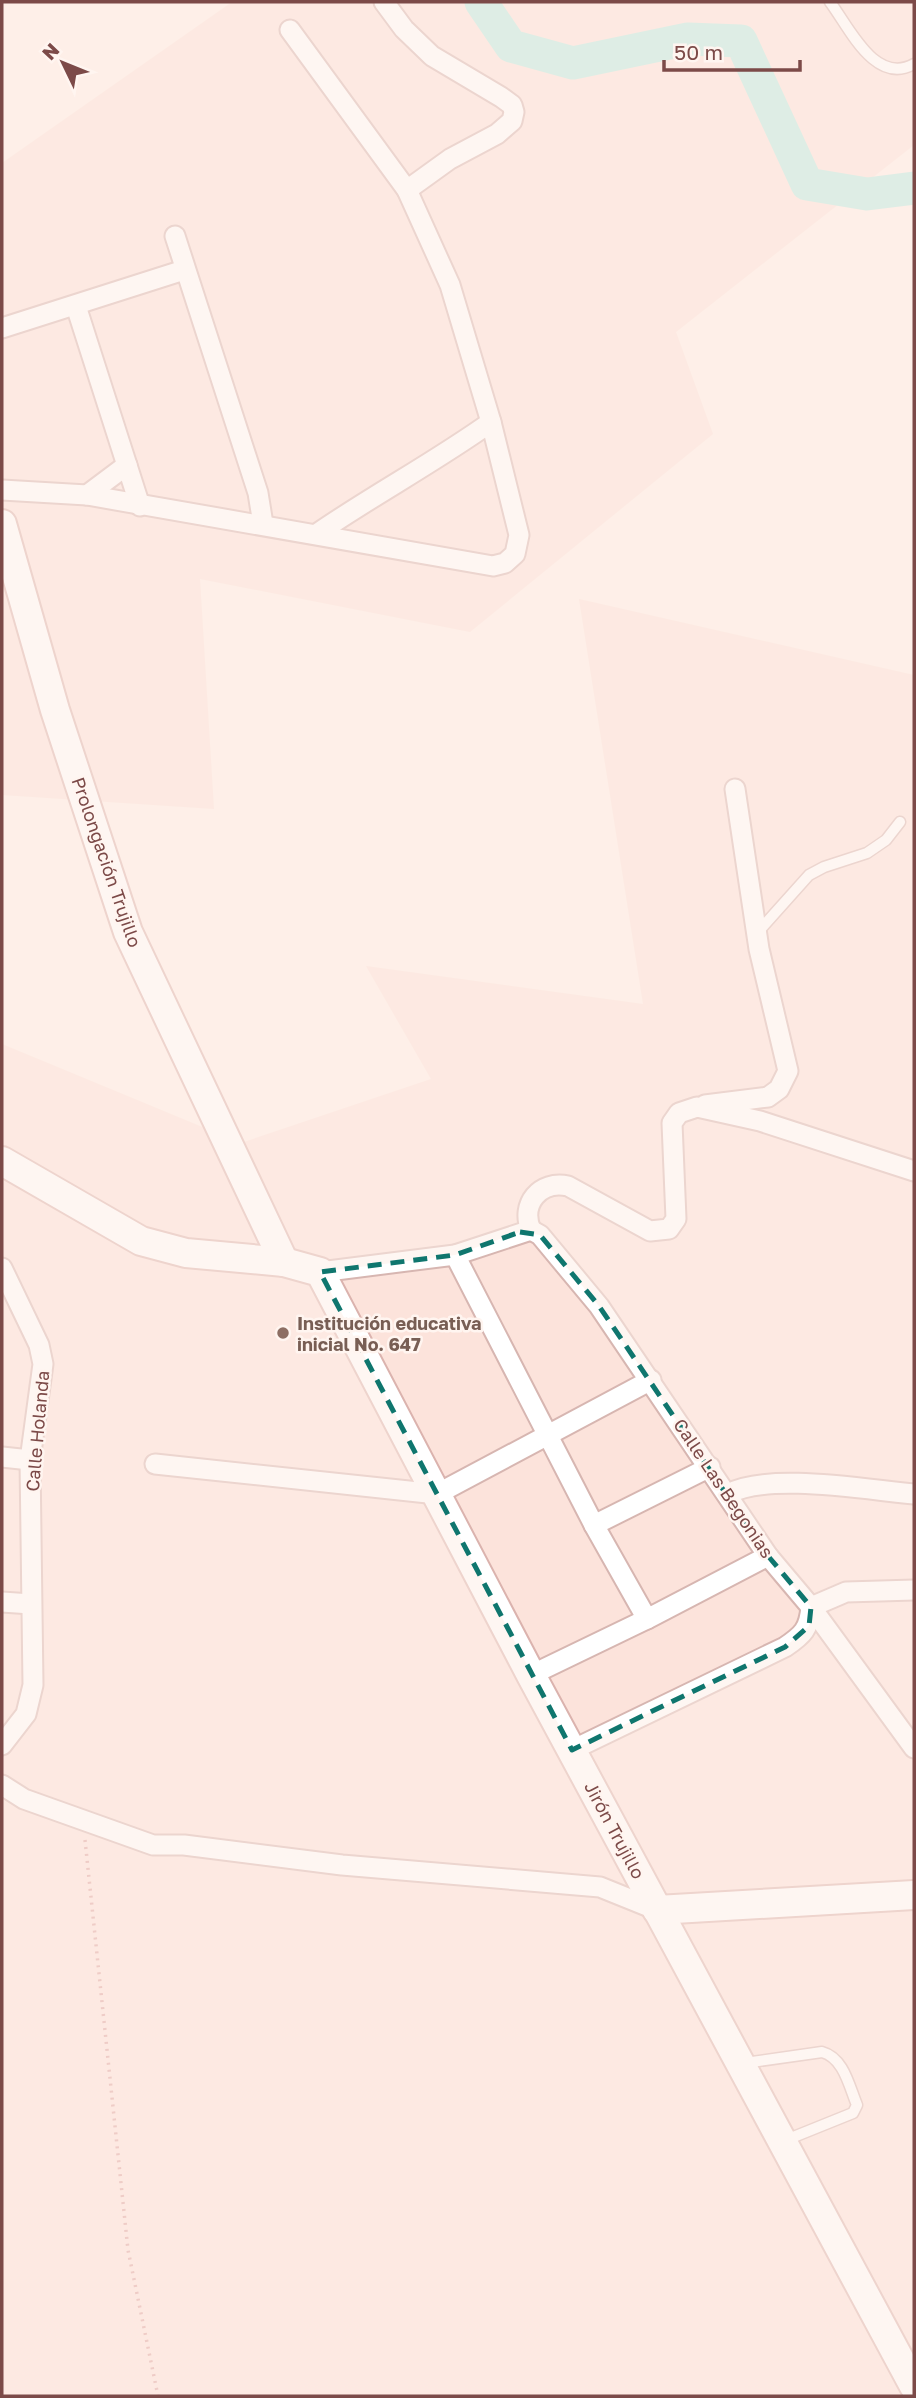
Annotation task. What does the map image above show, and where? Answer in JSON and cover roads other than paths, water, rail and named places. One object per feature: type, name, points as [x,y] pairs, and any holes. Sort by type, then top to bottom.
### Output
[{"type":"street","points":[[384,2],[404,29],[432,55],[501,97],[512,106],[514,112],[512,121],[497,134],[450,159],[407,190]]},
{"type":"street","points":[[2,490],[87,495],[318,533],[493,566],[511,559],[518,548],[519,535],[491,422],[450,285],[407,190],[290,30]]},
{"type":"street","points":[[175,236],[258,493],[263,524]]},
{"type":"street","points":[[2,328],[184,270]]},
{"type":"street","points":[[76,306],[141,506]]},
{"type":"street","points":[[318,533],[391,484],[446,454],[491,422]]},
{"type":"street","points":[[87,495],[127,465]]},
{"type":"street","name":"Prolongación Trujillo","points":[[2,524],[55,710],[128,932],[284,1262]]},
{"type":"street","points":[[2,1161],[141,1241],[186,1253],[284,1262],[320,1272],[454,1255],[531,1230],[528,1212],[532,1200],[540,1190],[554,1184],[568,1186],[650,1231],[669,1229],[676,1219],[672,1123],[679,1113],[697,1107],[768,1097],[785,1080],[788,1071],[757,933],[735,789]]},
{"type":"street","points":[[697,1107],[760,1121],[914,1171]]},
{"type":"street","name":"Calle Las Begonias","points":[[531,1230],[540,1235],[598,1306],[651,1380],[768,1556],[811,1607],[914,1748]]},
{"type":"street","points":[[454,1255],[594,1525],[647,1619]]},
{"type":"street","name":"Calle Holanda","points":[[2,1268],[39,1345],[43,1364],[30,1460],[33,1685],[26,1714],[2,1745]]},
{"type":"street","name":"Jirón Trujillo","points":[[320,1272],[531,1675],[914,2386]]},
{"type":"street","points":[[155,1464],[437,1494],[651,1380]]},
{"type":"street","points":[[2,1457],[30,1460]]},
{"type":"street","points":[[594,1525],[710,1467]]},
{"type":"street","points":[[728,1494],[750,1484],[781,1483],[914,1494]]},
{"type":"street","points":[[531,1675],[768,1556]]},
{"type":"street","points":[[572,1750],[785,1647],[802,1636],[809,1626],[811,1607],[846,1592],[914,1590]]},
{"type":"street","points":[[2,1602],[31,1604]]},
{"type":"street","points":[[2,1786],[23,1799],[153,1845],[184,1845],[342,1865],[600,1887],[657,1910],[914,1895]]},
{"type":"lane","points":[[830,2],[875,61],[899,69],[914,64]]},
{"type":"lane","points":[[757,933],[810,875],[824,867],[867,853],[886,839],[901,822]]},
{"type":"lane","points":[[740,2063],[822,2052],[832,2055],[838,2061],[857,2105],[853,2113],[782,2142]]},
{"type":"waterway","points":[[481,2],[511,46],[573,63],[688,39],[741,41],[807,184],[867,194],[914,188]]},
{"type":"place","name":"Institución educativa inicial No. 647","points":[[283,1333]]}]
